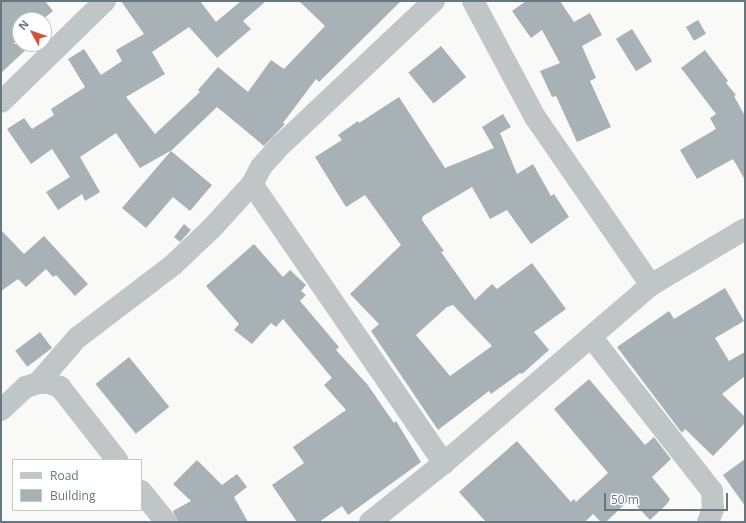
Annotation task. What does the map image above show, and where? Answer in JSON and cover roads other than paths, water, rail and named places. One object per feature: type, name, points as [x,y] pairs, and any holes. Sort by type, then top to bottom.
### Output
[{"type":"street","points":[[1,102],[105,1]]},
{"type":"street","points":[[38,383],[76,338],[173,265],[212,228],[252,184],[261,167],[282,144],[434,1]]},
{"type":"street","points":[[473,1],[534,117],[651,285]]},
{"type":"street","points":[[252,184],[444,463]]},
{"type":"street","points":[[370,522],[444,463],[592,338],[651,285],[745,229]]},
{"type":"street","points":[[592,338],[712,491],[713,509],[708,522]]},
{"type":"street","points":[[1,410],[26,388],[38,383],[49,383],[60,387],[116,459]]},
{"type":"street","points":[[142,492],[166,522]]}]
